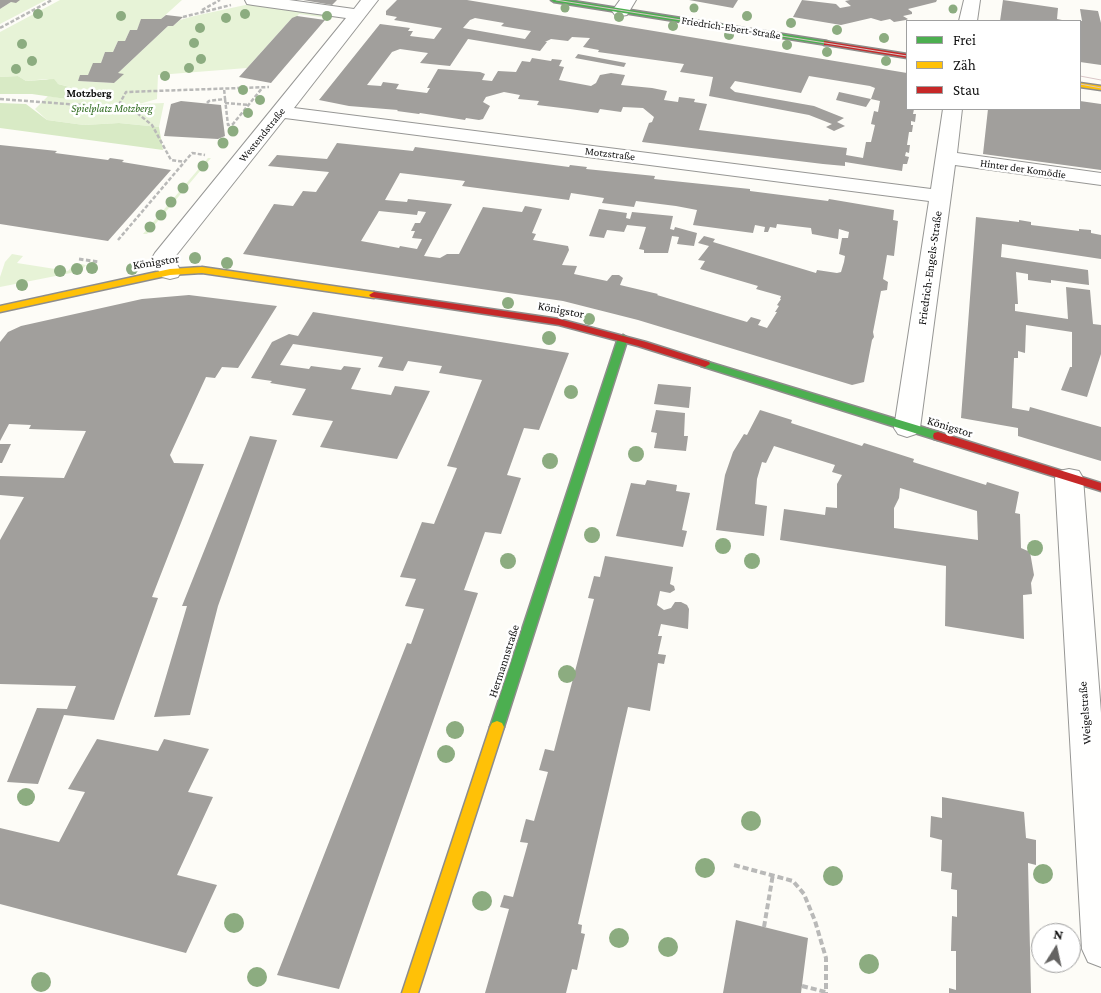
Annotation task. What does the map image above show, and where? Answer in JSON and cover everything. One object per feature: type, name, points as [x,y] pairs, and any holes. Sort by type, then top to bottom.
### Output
[{"type":"street","points":[[253,0],[359,16]]},
{"type":"street","name":"Westendstraße","points":[[170,272],[163,258],[370,0]]},
{"type":"street","name":"Friedrich-Ebert-Straße","points":[[554,0],[625,5],[906,48]]},
{"type":"street","name":"Friedrich-Ebert-Straße","points":[[603,0],[906,56]]},
{"type":"street","points":[[968,20],[972,0]]},
{"type":"street","points":[[1081,76],[1101,79]]},
{"type":"street","points":[[1081,85],[1101,88]]},
{"type":"street","name":"Friedrich-Engels-Straße","points":[[907,428],[953,110]]},
{"type":"street","name":"Motzstraße","points":[[281,112],[940,196]]},
{"type":"street","name":"Hinter der Komödie","points":[[946,158],[1101,179]]},
{"type":"street","name":"Königstor","points":[[0,309],[170,272],[202,270],[559,322],[623,338],[1101,487]]},
{"type":"street","name":"Hermannstraße","points":[[410,993],[623,338]]},
{"type":"street","name":"Weigelstraße","points":[[1070,478],[1101,949]]},
{"type":"path","points":[[0,28],[52,0]]},
{"type":"path","points":[[220,0],[208,8],[183,17],[253,0]]},
{"type":"path","points":[[116,110],[126,92],[224,88],[263,87],[233,124],[226,125],[224,88]]},
{"type":"path","points":[[0,99],[81,105],[137,113],[152,125],[171,160],[185,162]]},
{"type":"path","points":[[207,103],[219,100],[248,105]]},
{"type":"path","points":[[214,104],[219,100]]},
{"type":"path","points":[[118,240],[192,153],[205,155]]},
{"type":"path","points":[[141,203],[149,204]]},
{"type":"path","points":[[79,259],[105,263]]},
{"type":"path","points":[[734,865],[773,874],[793,881],[804,894],[815,921],[826,958],[826,992],[802,986]]},
{"type":"path","points":[[764,927],[773,874]]},
{"type":"green space","points":[[46,0],[0,24],[0,9],[11,2]]},
{"type":"green space","name":"Spielplatz Motzberg","points":[[60,0],[182,0],[161,19],[141,20],[137,30],[130,30],[125,41],[118,41],[113,52],[105,52],[101,63],[88,75],[81,75],[78,81],[114,83],[123,74],[118,73],[168,26],[173,26],[180,20],[250,4],[331,15],[328,18],[299,14],[295,19],[292,18],[247,68],[158,75],[157,99],[139,104],[164,103],[159,127],[119,123],[84,125],[47,120],[35,109],[48,96],[73,100],[82,90],[47,79],[26,81],[18,76],[0,77],[0,32]]},
{"type":"green space","points":[[18,76],[26,81],[54,79],[58,84],[81,90],[83,96],[73,100],[32,94],[0,94],[0,77]]},
{"type":"green space","points":[[0,103],[26,104],[47,120],[84,125],[119,123],[159,127],[163,150],[0,128]]},
{"type":"green space","points":[[208,158],[211,158],[147,234],[143,234]]},
{"type":"green space","points":[[12,254],[23,256],[17,263],[68,271],[75,263],[86,265],[81,271],[0,287],[0,277],[5,262]]},
{"type":"building","points":[[0,0],[20,0],[16,3],[11,2],[0,9]]},
{"type":"building","points":[[303,0],[337,0],[332,5]]},
{"type":"building","points":[[397,0],[467,0],[906,73],[906,110],[914,110],[913,114],[916,114],[915,122],[911,121],[911,125],[913,125],[912,132],[909,132],[907,145],[910,145],[909,153],[906,152],[905,156],[909,157],[907,164],[903,164],[902,171],[845,162],[845,166],[823,164],[642,142],[649,123],[652,122],[654,117],[643,108],[623,107],[621,112],[600,109],[598,113],[537,105],[539,101],[518,99],[520,95],[504,92],[486,97],[483,102],[490,106],[483,119],[479,120],[349,106],[319,100],[380,24],[410,28],[408,31],[413,31],[410,36],[434,39],[442,28],[394,20],[397,17],[386,15],[386,11]],"holes":[[[475,18],[504,23],[501,26],[531,31],[525,39],[463,28],[470,20]],[[572,37],[590,38],[583,47],[599,50],[598,52],[684,64],[680,72],[713,77],[709,96],[809,115],[832,124],[826,127],[834,131],[845,126],[837,122],[844,118],[814,106],[735,92],[730,88],[735,81],[801,93],[809,76],[870,86],[875,88],[871,99],[880,101],[878,112],[874,111],[871,124],[875,125],[871,142],[866,142],[863,158],[846,155],[847,148],[699,130],[707,104],[694,102],[695,99],[679,97],[678,102],[664,100],[667,91],[621,85],[625,75],[611,73],[600,75],[596,83],[591,86],[559,80],[564,67],[559,66],[562,60],[552,59],[551,61],[532,58],[530,62],[522,61],[516,72],[498,71],[492,81],[482,80],[485,74],[480,72],[438,69],[427,88],[430,88],[427,93],[396,89],[399,84],[383,82],[381,86],[367,85],[392,52],[400,49],[428,53],[420,63],[450,66],[468,39],[540,51],[547,42],[545,42],[551,39],[568,41]]]},
{"type":"building","points":[[689,0],[738,0],[733,8]]},
{"type":"building","points":[[802,0],[836,4],[840,8],[851,6],[845,1],[850,0],[937,0],[936,2],[908,9],[912,14],[903,16],[908,19],[906,20],[894,22],[890,19],[881,21],[871,18],[841,25],[793,17]]},
{"type":"building","points":[[1003,0],[1058,8],[1057,19],[1062,20],[1000,20]]},
{"type":"building","points":[[1080,9],[1098,11],[1101,23],[1101,65],[1081,62],[1082,21]]},
{"type":"building","points":[[166,15],[183,17],[173,26],[168,26],[118,73],[124,74],[114,83],[78,81],[80,75],[88,75],[93,63],[101,63],[105,52],[113,52],[118,41],[125,41],[130,30],[137,30],[141,19],[161,19]]},
{"type":"building","points":[[297,16],[325,20],[271,83],[239,77],[292,18]]},
{"type":"building","points":[[578,54],[626,63],[624,67],[575,58]]},
{"type":"building","points":[[839,92],[871,99],[866,107],[836,100]]},
{"type":"building","points":[[181,101],[221,105],[225,136],[218,139],[164,136],[171,104]]},
{"type":"building","points":[[1081,101],[1101,104],[1101,170],[983,154],[988,110],[1081,110]]},
{"type":"building","points":[[337,143],[413,151],[415,147],[569,167],[570,165],[587,167],[586,169],[655,176],[654,179],[750,189],[750,191],[828,201],[829,199],[894,210],[893,220],[898,221],[894,256],[887,255],[883,279],[888,282],[887,290],[881,291],[873,332],[874,337],[864,382],[852,385],[638,320],[563,301],[243,254],[274,204],[293,206],[303,191],[316,192],[329,172],[268,166],[277,155],[327,159]],"holes":[[[400,173],[465,181],[462,186],[569,200],[571,193],[604,198],[602,203],[634,207],[636,201],[676,206],[697,210],[693,225],[753,233],[755,225],[765,227],[764,232],[768,232],[770,227],[776,228],[777,224],[811,228],[812,234],[838,239],[839,229],[849,232],[848,238],[842,238],[839,254],[845,256],[841,272],[837,273],[817,270],[816,273],[713,242],[715,239],[704,236],[698,243],[709,246],[698,260],[705,261],[700,269],[758,286],[756,289],[781,296],[777,305],[779,306],[775,312],[777,312],[767,328],[758,325],[761,320],[751,317],[747,322],[658,294],[620,285],[623,278],[619,275],[612,275],[607,281],[574,274],[577,266],[562,265],[569,250],[568,246],[533,240],[536,234],[532,233],[542,209],[525,206],[522,212],[483,207],[459,254],[447,254],[440,258],[424,256],[452,204],[408,199],[407,202],[385,200]],[[379,211],[417,215],[418,211],[426,212],[420,223],[415,223],[411,231],[415,231],[412,238],[422,239],[417,249],[400,246],[399,248],[361,241]]]},
{"type":"building","points":[[0,145],[57,151],[55,153],[108,160],[110,158],[124,160],[122,162],[171,170],[108,241],[0,224]]},
{"type":"building","points":[[599,209],[627,213],[626,218],[630,219],[632,212],[673,216],[670,229],[674,230],[675,227],[697,233],[694,246],[677,244],[679,237],[672,236],[668,253],[644,253],[644,250],[639,249],[646,227],[627,225],[624,232],[607,230],[604,238],[589,236]]},
{"type":"building","points":[[976,217],[1019,222],[1019,220],[1031,222],[1031,225],[1079,231],[1079,229],[1091,230],[1091,233],[1101,235],[1101,259],[1002,244],[1001,257],[1088,270],[1089,285],[1051,280],[1051,283],[1028,280],[1028,274],[1016,272],[1018,304],[1015,304],[1015,311],[1068,319],[1066,287],[1090,290],[1093,324],[1101,325],[1101,354],[1087,397],[1061,390],[1070,367],[1072,367],[1072,332],[1026,325],[1025,353],[1018,351],[1018,358],[1014,358],[1012,408],[1029,411],[1030,407],[1101,427],[1101,461],[1018,436],[1018,428],[961,418]]},
{"type":"building","points":[[189,295],[277,306],[238,368],[222,367],[215,378],[206,377],[170,455],[174,463],[204,464],[152,597],[158,598],[114,720],[64,715],[38,784],[7,782],[37,708],[67,709],[76,686],[0,684],[0,540],[24,497],[0,495],[0,476],[64,478],[86,431],[29,429],[31,425],[9,424],[0,441],[0,342],[8,332],[21,326],[142,299]]},
{"type":"building","points":[[313,312],[569,353],[539,430],[524,428],[507,475],[521,478],[501,534],[485,532],[464,590],[478,593],[339,989],[277,975],[407,643],[411,644],[424,609],[405,606],[416,579],[400,577],[422,522],[434,524],[457,468],[447,466],[482,380],[439,373],[442,366],[408,361],[403,371],[378,367],[383,357],[293,344],[280,365],[309,369],[311,366],[341,370],[344,366],[361,368],[351,389],[391,395],[395,386],[430,391],[397,459],[320,447],[333,421],[292,415],[306,389],[251,378],[272,342],[289,334],[298,336]]},
{"type":"building","points":[[658,384],[691,387],[689,408],[654,404]]},
{"type":"building","points":[[656,410],[685,413],[684,436],[688,436],[686,451],[654,448],[657,433],[651,432]]},
{"type":"building","points":[[760,410],[792,420],[791,423],[862,446],[864,443],[914,459],[913,462],[986,485],[987,482],[1019,492],[1015,513],[1020,514],[1021,548],[1030,552],[1034,575],[1031,583],[1032,594],[1023,595],[1024,639],[945,626],[946,566],[780,540],[784,509],[825,515],[826,507],[837,508],[837,484],[842,475],[832,472],[835,465],[774,446],[766,463],[762,462],[757,479],[755,504],[767,506],[764,536],[716,530],[725,475],[733,452],[744,434],[747,435]],"holes":[[[900,488],[977,511],[978,540],[894,528],[894,508],[899,498]]]},
{"type":"building","points":[[250,436],[277,440],[218,606],[190,715],[154,717],[187,606],[182,606]]},
{"type":"building","points":[[0,444],[11,444],[2,463],[0,463]]},
{"type":"building","points":[[647,480],[677,485],[676,491],[690,493],[682,530],[687,531],[683,547],[616,536],[631,483],[645,485]]},
{"type":"building","points":[[605,556],[673,567],[670,584],[674,586],[675,590],[670,593],[660,591],[657,605],[664,610],[671,608],[675,602],[687,605],[689,609],[688,629],[661,624],[658,636],[662,636],[658,654],[666,655],[664,664],[658,663],[650,711],[628,707],[578,924],[582,925],[581,933],[585,934],[577,970],[572,969],[566,993],[485,993],[509,909],[500,907],[504,895],[513,897],[528,843],[520,842],[526,819],[534,821],[548,772],[539,770],[545,749],[554,751],[594,599],[588,598],[594,576],[600,577]]},
{"type":"building","points":[[97,739],[158,751],[164,739],[209,749],[188,792],[213,797],[177,875],[217,885],[186,953],[0,904],[0,828],[59,842],[85,792],[68,789]]},
{"type":"building","points":[[942,797],[1024,812],[1026,838],[1036,840],[1036,865],[1028,863],[1031,993],[949,993],[949,988],[956,990],[956,951],[951,951],[952,916],[957,917],[957,890],[951,889],[952,873],[941,871],[942,840],[930,837],[931,816],[942,818]]},
{"type":"building","points":[[736,920],[808,938],[801,993],[723,993]]},
{"type":"tram line","points":[[556,0],[906,56]]},
{"type":"tram line","points":[[1081,76],[1101,80]]},
{"type":"tram line","points":[[1081,84],[1101,88]]},
{"type":"traffic: fast","points":[[554,0],[827,43]]},
{"type":"traffic: fast","points":[[497,727],[623,338]]},
{"type":"traffic: fast","points":[[705,364],[938,436]]},
{"type":"traffic: slow","points":[[1081,85],[1101,88]]},
{"type":"traffic: slow","points":[[0,309],[170,272],[202,270],[374,295]]},
{"type":"traffic: slow","points":[[410,993],[497,727]]},
{"type":"traffic: jam","points":[[827,43],[906,56]]},
{"type":"traffic: jam","points":[[374,295],[559,322],[642,344],[705,364]]},
{"type":"traffic: jam","points":[[938,436],[1101,487]]},
{"type":"district","name":"Motzberg","points":[[89,94]]}]
